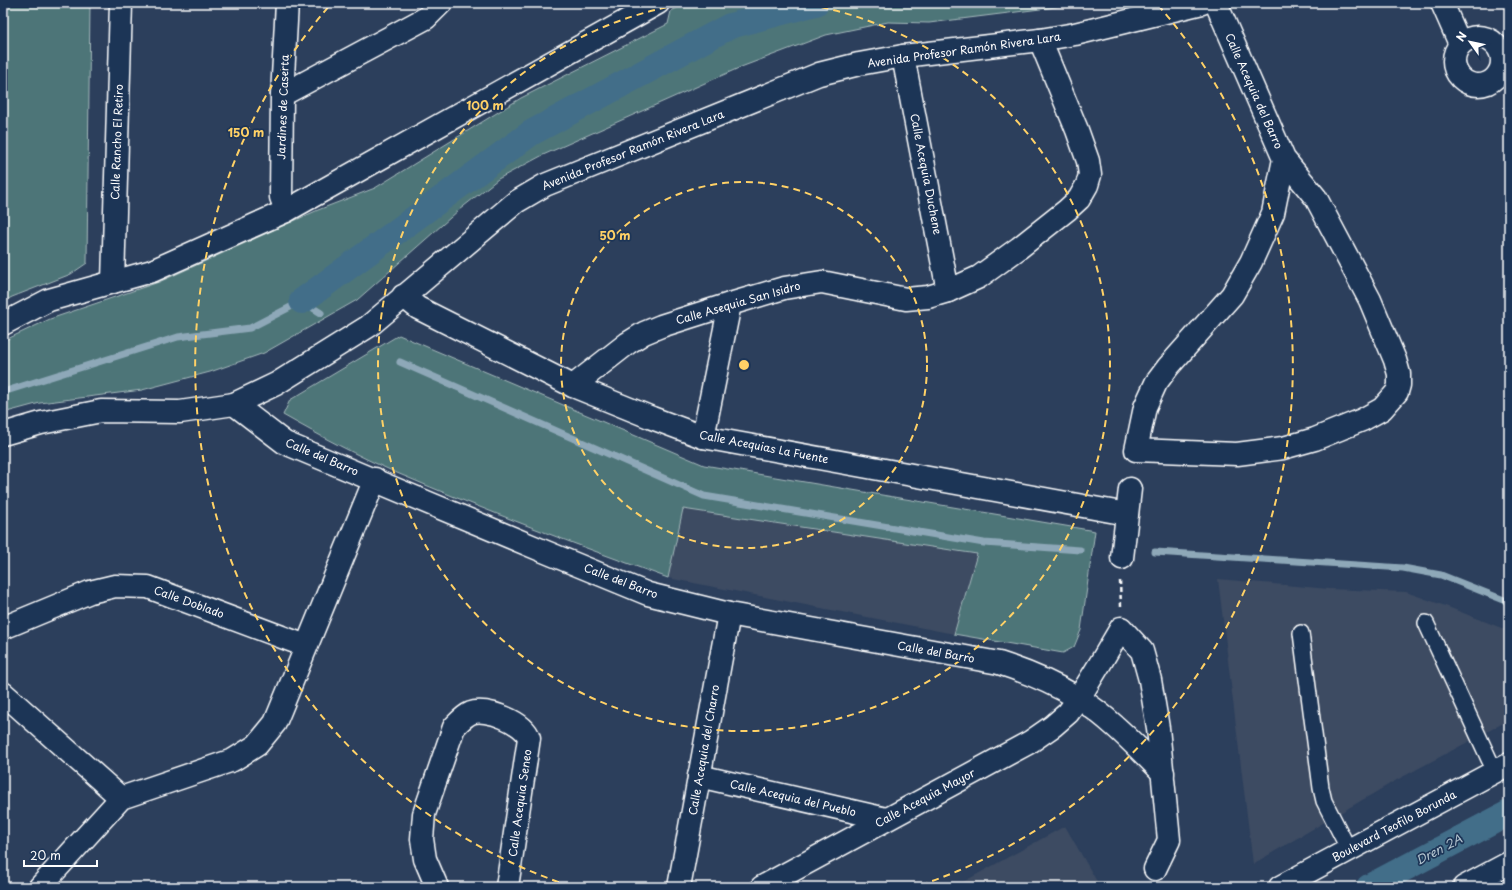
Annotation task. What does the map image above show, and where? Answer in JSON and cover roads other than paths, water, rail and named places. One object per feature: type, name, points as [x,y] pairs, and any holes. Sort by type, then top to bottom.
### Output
[{"type":"street","name":"Calle Rancho El Retiro","points":[[113,282],[121,3]]},
{"type":"street","name":"Jardines de Caserta","points":[[286,211],[281,197],[282,95],[287,3]]},
{"type":"street","points":[[282,95],[426,18],[441,3]]},
{"type":"street","points":[[3,324],[49,300],[152,271],[286,211],[658,3]]},
{"type":"street","name":"Avenida Profesor Ramón Rivera Lara","points":[[3,434],[41,423],[101,411],[180,412],[234,404],[276,384],[369,326],[516,202],[545,185],[819,74],[859,64],[904,56],[1040,40],[1075,34],[1202,3]]},
{"type":"street","name":"Calle Acequia del Barro","points":[[1216,3],[1284,159],[1316,198],[1370,300],[1400,374],[1397,392],[1382,409],[1362,420],[1315,439],[1283,448],[1237,454],[1136,450],[1146,407],[1156,383],[1168,366],[1232,295],[1252,262],[1273,213],[1284,159]]},
{"type":"street","points":[[1442,3],[1460,44]]},
{"type":"street","points":[[1475,37],[1486,38],[1498,46],[1501,53],[1505,57],[1499,74],[1494,80],[1487,84],[1478,86],[1470,84],[1459,77],[1455,70],[1453,60],[1455,52],[1460,44],[1467,39],[1475,37]]},
{"type":"street","name":"Calle Asequia San Isidro","points":[[574,386],[628,343],[644,333],[661,326],[730,304],[784,288],[822,282],[906,299],[928,297],[948,291],[979,277],[1019,248],[1080,199],[1090,175],[1088,161],[1078,130],[1040,40]]},
{"type":"street","name":"Calle Acequia Duchene","points":[[904,56],[948,291]]},
{"type":"street","name":"Calle Acequias La Fuente","points":[[404,296],[418,308],[574,386],[703,437],[1127,514]]},
{"type":"street","points":[[703,437],[730,304]]},
{"type":"street","name":"Calle del Barro","points":[[234,404],[285,443],[375,479],[648,594],[729,614],[999,663],[1028,672],[1079,698]]},
{"type":"street","points":[[40,887],[121,798],[233,760],[257,745],[275,724],[375,479]]},
{"type":"street","points":[[1121,566],[1130,489]]},
{"type":"street","name":"Calle Doblado","points":[[3,628],[90,592],[115,586],[148,587],[306,646]]},
{"type":"street","name":"Calle Acequia del Charro","points":[[679,887],[729,614]]},
{"type":"street","points":[[1155,869],[1169,840],[1163,773],[1158,728],[1150,680],[1142,651],[1121,628],[1079,698],[1113,726],[1163,773]]},
{"type":"street","points":[[3,693],[121,798]]},
{"type":"street","name":"Calle Acequia Mayor","points":[[762,887],[1030,742],[1058,722],[1079,698]]},
{"type":"street","name":"Calle Acequia Seneo","points":[[437,887],[425,859],[422,839],[424,814],[454,727],[464,717],[479,711],[489,712],[516,724],[525,730],[529,738],[507,887]]},
{"type":"street","name":"Boulevard Teofilo Borunda","points":[[1280,887],[1502,768]]},
{"type":"street","name":"Calle Acequia del Pueblo","points":[[699,776],[886,819]]},
{"type":"street","points":[[1464,887],[1509,863]]},
{"type":"lane","points":[[1426,623],[1502,768]]},
{"type":"lane","points":[[1301,633],[1321,788],[1324,801],[1349,850]]},
{"type":"waterway","points":[[302,301],[531,133],[730,26],[816,3]]},
{"type":"waterway","points":[[3,392],[178,337],[250,328],[302,301],[321,313]]},
{"type":"waterway","points":[[400,362],[704,496],[984,543],[1080,550]]},
{"type":"waterway","points":[[1155,552],[1403,568],[1441,575],[1509,602]]},
{"type":"waterway","name":"Dren 2A","points":[[1369,887],[1509,813]]}]
